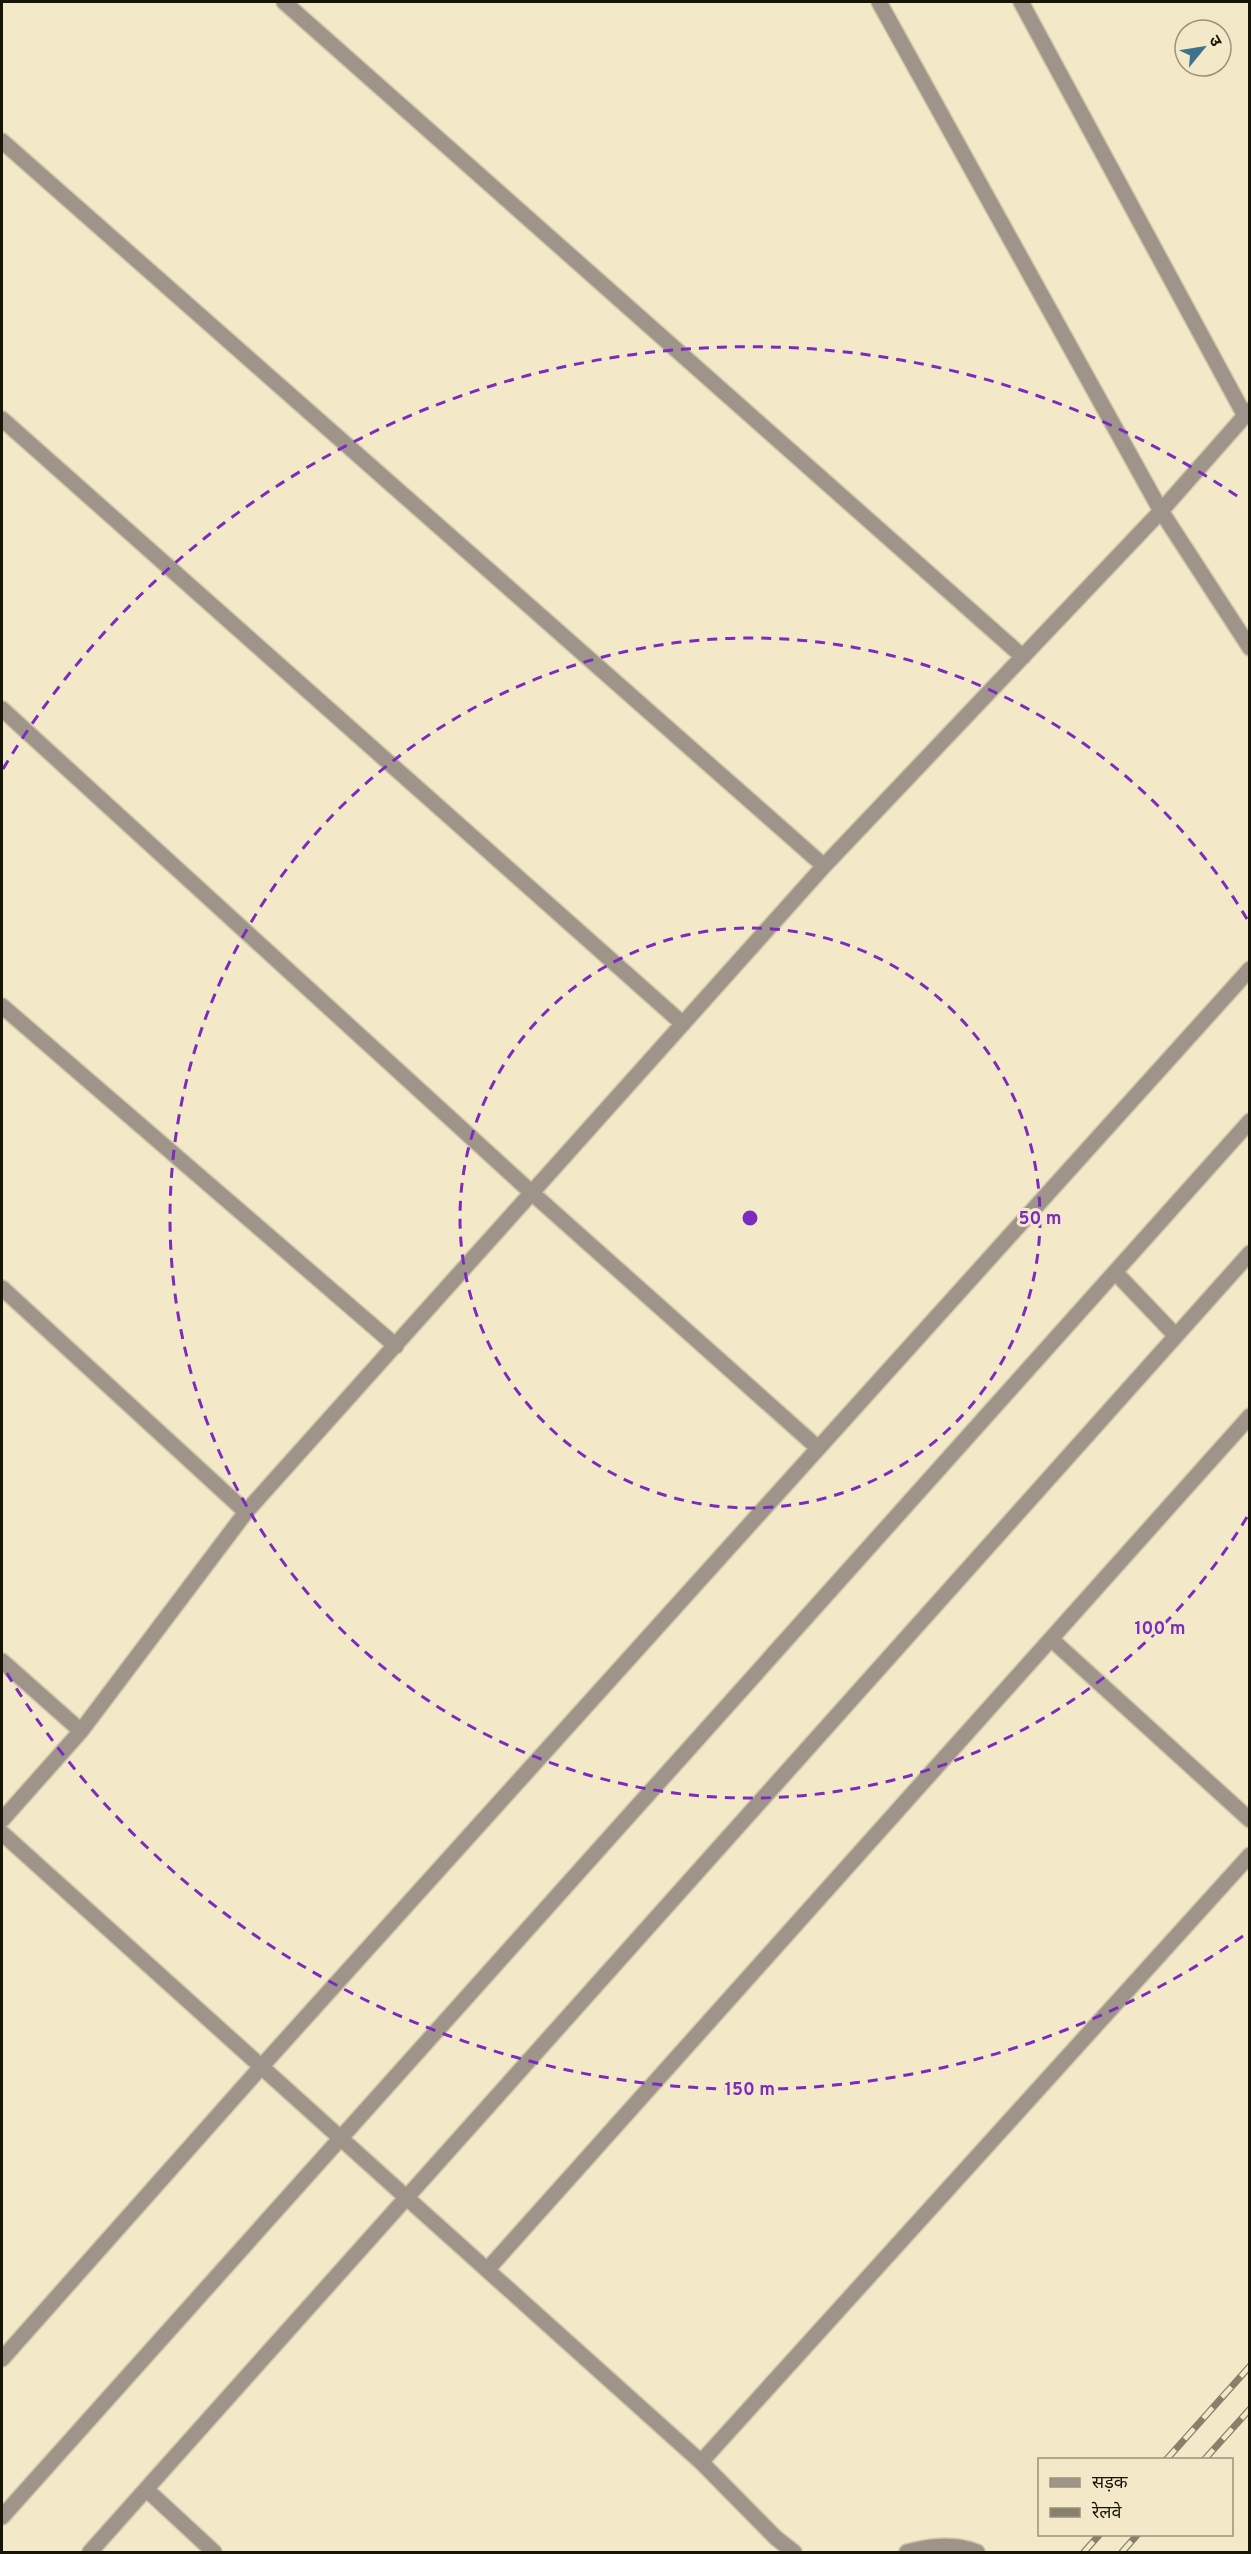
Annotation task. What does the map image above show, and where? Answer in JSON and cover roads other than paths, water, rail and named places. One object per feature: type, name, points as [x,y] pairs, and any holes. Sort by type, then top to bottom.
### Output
[{"type":"street","points":[[284,2],[1023,657]]},
{"type":"street","points":[[879,2],[1161,511],[1250,648]]},
{"type":"street","points":[[2,1820],[81,1731],[246,1512],[824,866],[1161,511],[1247,413],[1021,2]]},
{"type":"street","points":[[2,141],[824,866]]},
{"type":"street","points":[[2,419],[683,1024]]},
{"type":"street","points":[[2,710],[532,1193],[818,1448]]},
{"type":"street","points":[[2,2359],[261,2067],[1250,969]]},
{"type":"street","points":[[2,1006],[396,1346]]},
{"type":"street","points":[[2,2517],[1250,1121]]},
{"type":"street","points":[[90,2553],[1250,1253]]},
{"type":"street","points":[[1115,1272],[1176,1336]]},
{"type":"street","points":[[2,1288],[246,1512]]},
{"type":"street","points":[[487,2270],[1250,1416]]},
{"type":"street","points":[[1051,1638],[1250,1821]]},
{"type":"street","points":[[2,1661],[81,1731]]},
{"type":"street","points":[[2,1833],[701,2462],[776,2538],[794,2553]]},
{"type":"street","points":[[701,2462],[1250,1856]]},
{"type":"street","points":[[147,2490],[214,2553]]},
{"type":"street","points":[[907,2553],[934,2546],[965,2547],[977,2553]]},
{"type":"railway","points":[[1168,2458],[1250,2366]]},
{"type":"railway","points":[[1206,2458],[1250,2409]]},
{"type":"railway","points":[[1084,2552],[1098,2536]]},
{"type":"railway","points":[[1122,2552],[1136,2536]]}]
